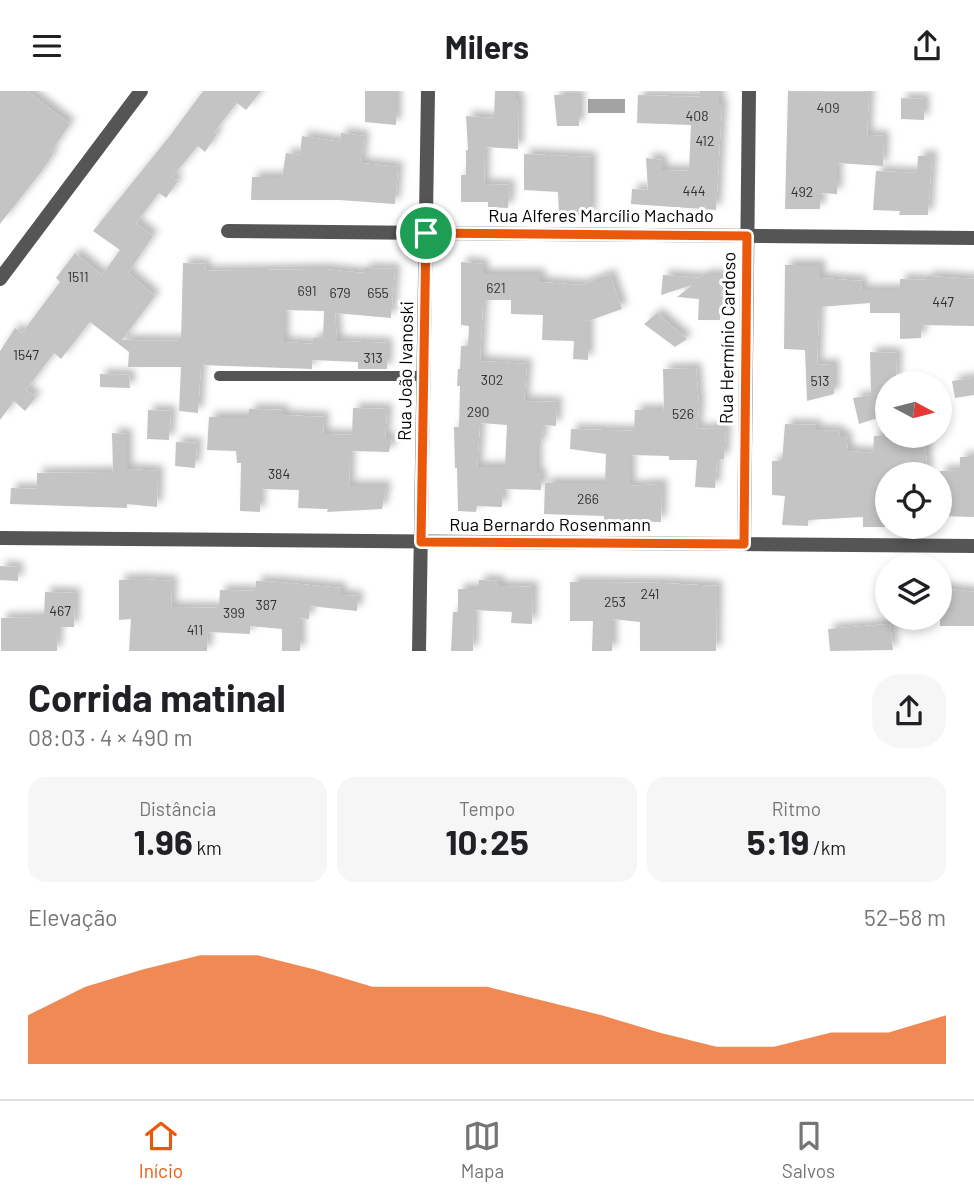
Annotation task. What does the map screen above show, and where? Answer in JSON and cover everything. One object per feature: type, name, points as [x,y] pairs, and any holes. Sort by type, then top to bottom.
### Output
[{"type":"street","name":"Rua João Ivanoski","points":[[419,651],[428,91]]},
{"type":"street","name":"Rua Hermínio Cardoso","points":[[744,544],[749,91]]},
{"type":"street","points":[[0,279],[137,93]]},
{"type":"street","name":"Rua Alferes Marcílio Machado","points":[[229,231],[974,238]]},
{"type":"street","name":"Rua Bernardo Rosenmann","points":[[0,538],[974,546]]},
{"type":"lane","points":[[219,376],[424,376]]},
{"type":"shaded area","points":[[588,99],[625,99],[625,113],[588,113]]},
{"type":"building","points":[[0,91],[27,91],[70,124],[42,171],[0,224]]},
{"type":"building","points":[[203,91],[261,91],[246,110],[237,103],[214,132],[217,134],[205,152],[198,146],[172,177],[178,181],[166,198],[159,193],[136,223],[153,236],[128,273],[155,296],[122,340],[181,341],[183,263],[206,264],[205,271],[323,269],[364,273],[364,268],[395,269],[391,318],[335,313],[337,341],[387,343],[387,369],[358,369],[358,362],[312,360],[312,369],[201,365],[198,413],[179,411],[181,367],[128,367],[129,352],[90,322],[61,359],[54,353],[26,390],[36,397],[25,411],[14,401],[0,420],[0,351],[15,328],[22,333],[60,282],[56,278],[75,253],[102,275],[120,250],[93,231]],"holes":[[[284,310],[324,311],[323,338],[313,338],[313,344],[284,342]]]},
{"type":"building","points":[[365,91],[396,91],[396,125],[365,122]]},
{"type":"building","points":[[495,91],[516,91],[516,100],[519,100],[518,149],[485,147],[484,184],[510,185],[508,208],[488,207],[488,202],[461,202],[461,175],[466,175],[468,150],[466,116],[494,118]]},
{"type":"building","points":[[700,91],[719,91],[719,104],[722,104],[716,210],[631,204],[632,189],[648,190],[646,158],[662,160],[662,170],[689,171],[691,125],[637,123],[638,95],[700,97]]},
{"type":"building","points":[[788,91],[869,92],[867,135],[884,136],[883,166],[837,163],[837,194],[820,193],[820,209],[785,209]]},
{"type":"building","points":[[554,95],[579,95],[579,126],[557,126]]},
{"type":"building","points":[[901,98],[924,99],[924,120],[901,119]]},
{"type":"building","points":[[341,133],[364,136],[361,163],[398,167],[395,204],[339,200],[251,200],[252,177],[282,177],[286,153],[300,155],[302,136],[340,142]]},
{"type":"building","points":[[524,154],[591,157],[591,216],[559,216],[558,192],[524,190]]},
{"type":"building","points":[[918,156],[932,156],[928,215],[899,215],[900,211],[873,210],[876,171],[917,173]]},
{"type":"building","points":[[461,262],[483,264],[483,274],[540,274],[540,282],[581,285],[610,274],[622,309],[588,321],[588,360],[573,359],[574,341],[542,340],[543,315],[511,314],[511,300],[483,300],[480,361],[527,364],[524,401],[557,402],[556,426],[543,425],[541,444],[537,444],[537,474],[541,473],[541,490],[503,489],[502,507],[477,506],[476,512],[458,511],[454,427],[459,427],[460,386],[457,386],[461,346],[468,346],[469,326],[461,325]],"holes":[[[480,423],[507,425],[505,467],[477,467]]]},
{"type":"building","points":[[785,265],[820,265],[820,278],[862,281],[861,290],[900,290],[900,279],[928,280],[928,276],[974,279],[974,326],[921,325],[921,338],[900,339],[900,313],[870,313],[870,303],[819,307],[817,365],[834,364],[834,394],[807,401],[805,350],[784,349]]},
{"type":"building","points":[[663,275],[700,278],[704,275],[722,275],[720,320],[698,320],[699,299],[677,297],[692,285],[661,295]]},
{"type":"building","points":[[657,313],[687,339],[675,347],[644,324]]},
{"type":"building","points":[[870,352],[897,353],[896,371],[875,371],[875,419],[859,424],[853,398],[871,395]]},
{"type":"building","points":[[696,368],[699,406],[697,429],[726,428],[724,459],[717,459],[715,488],[695,487],[697,460],[630,455],[630,486],[662,484],[661,522],[604,521],[604,516],[544,514],[545,483],[605,483],[606,454],[570,449],[571,429],[634,431],[635,410],[664,410],[663,369]]},
{"type":"building","points":[[100,374],[129,375],[130,388],[100,387]]},
{"type":"building","points":[[974,378],[974,395],[955,398],[952,381]]},
{"type":"building","points":[[353,408],[387,409],[385,438],[392,438],[389,452],[350,451],[349,486],[386,486],[382,509],[327,512],[328,509],[298,508],[299,490],[260,489],[260,512],[240,511],[241,463],[237,463],[236,451],[207,450],[209,417],[249,417],[249,409],[283,410],[283,415],[324,417],[323,434],[352,435]]},
{"type":"building","points":[[148,410],[171,411],[169,440],[147,439]]},
{"type":"building","points":[[785,424],[816,425],[816,430],[839,431],[840,436],[846,436],[848,451],[873,453],[874,436],[875,448],[925,448],[927,462],[875,462],[875,527],[863,527],[863,517],[808,520],[808,526],[782,525],[785,496],[772,495],[772,461],[782,461]]},
{"type":"building","points":[[112,433],[127,434],[127,469],[158,471],[157,507],[127,504],[127,508],[10,504],[11,488],[37,489],[37,473],[113,472]]},
{"type":"building","points":[[176,442],[197,443],[195,468],[175,466]]},
{"type":"building","points":[[960,457],[974,457],[974,517],[952,516],[952,470],[960,470]]},
{"type":"building","points":[[0,566],[18,567],[18,581],[0,580]]},
{"type":"building","points":[[119,580],[172,581],[171,607],[219,608],[220,590],[256,591],[256,581],[341,588],[341,595],[358,596],[357,611],[310,606],[309,619],[300,618],[300,651],[282,651],[282,629],[250,626],[250,634],[208,632],[207,651],[129,651],[131,619],[119,620]]},
{"type":"building","points":[[479,580],[499,581],[499,586],[533,587],[532,624],[511,623],[512,612],[474,610],[473,651],[451,651],[453,612],[458,612],[458,589],[479,589]]},
{"type":"building","points":[[570,582],[717,586],[716,651],[640,651],[640,622],[612,619],[612,651],[592,651],[593,621],[570,621]]},
{"type":"building","points":[[952,589],[974,592],[974,626],[952,626]]},
{"type":"building","points":[[45,592],[75,593],[74,627],[58,627],[57,651],[1,651],[1,618],[44,617]]},
{"type":"building","points":[[875,625],[875,630],[891,630],[893,650],[830,651],[828,629]]},
{"type":"route","points":[[426,233],[747,236],[744,544],[421,542],[426,233]]}]
